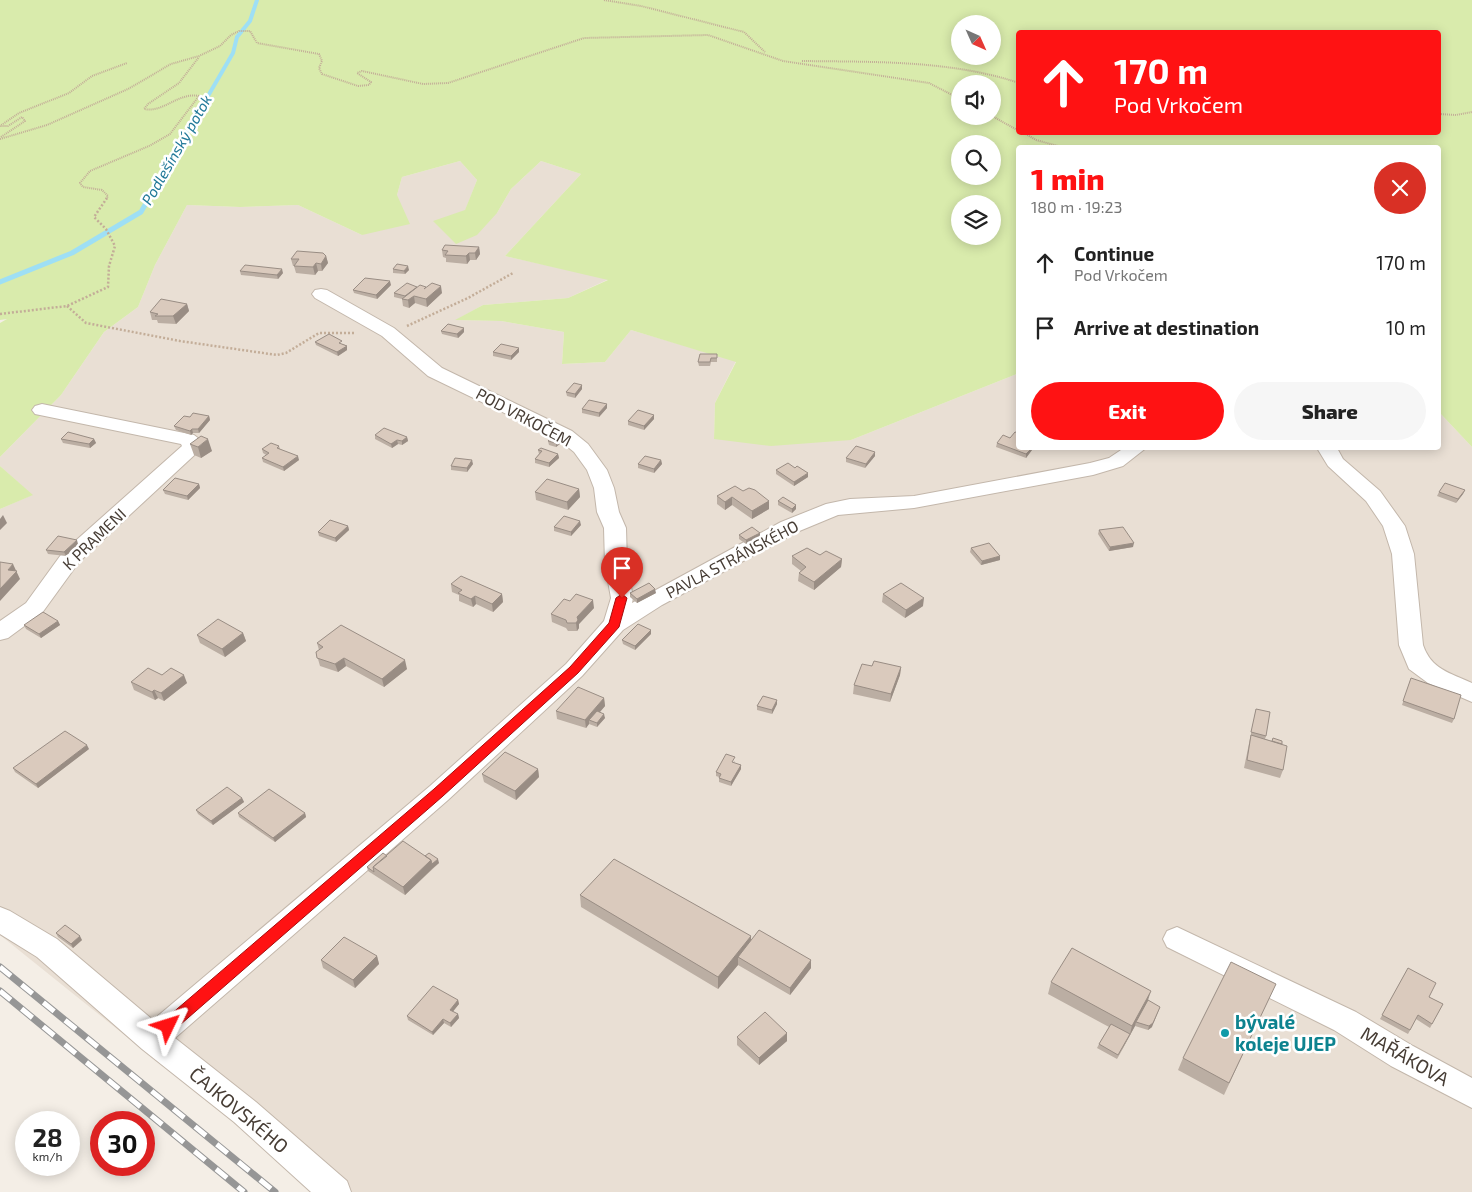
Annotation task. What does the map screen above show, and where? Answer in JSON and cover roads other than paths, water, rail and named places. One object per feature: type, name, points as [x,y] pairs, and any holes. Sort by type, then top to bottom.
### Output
[{"type":"street","name":"POD VRKOČEM","points":[[321,294],[388,332],[435,372],[565,435],[581,448],[597,470],[604,488],[608,512],[615,528],[616,564],[622,598],[615,624]]},
{"type":"street","name":"K PRAMENI","points":[[0,632],[34,608],[71,557],[192,448],[193,442],[187,439],[42,410]]},
{"type":"street","name":"PAVLA STRÁNSKÉHO","points":[[153,1039],[446,786],[574,670],[615,624],[654,600],[789,527],[833,509],[850,506],[914,502],[1093,468],[1116,462],[1133,450]]},
{"type":"street","points":[[1328,450],[1335,462],[1373,496],[1394,526],[1403,554],[1411,645],[1417,663],[1436,676],[1472,693]]},
{"type":"street","name":"ČAJKOVSKÉHO","points":[[0,919],[47,948],[153,1039],[245,1112],[335,1192]]},
{"type":"street","name":"MAŘÁKOVA","points":[[1177,939],[1345,1022],[1472,1094]]},
{"type":"waterway","name":"Podlešínský potok","points":[[148,199],[233,53],[237,37],[250,21],[257,0]]},
{"type":"waterway","name":"Podlešínský potok","points":[[0,282],[72,253],[141,212],[149,198]]},
{"type":"railway","points":[[0,967],[275,1192]]},
{"type":"railway","points":[[0,991],[244,1192]]},
{"type":"place","name":"bývalé koleje UJEP","points":[[1225,1033]]}]
